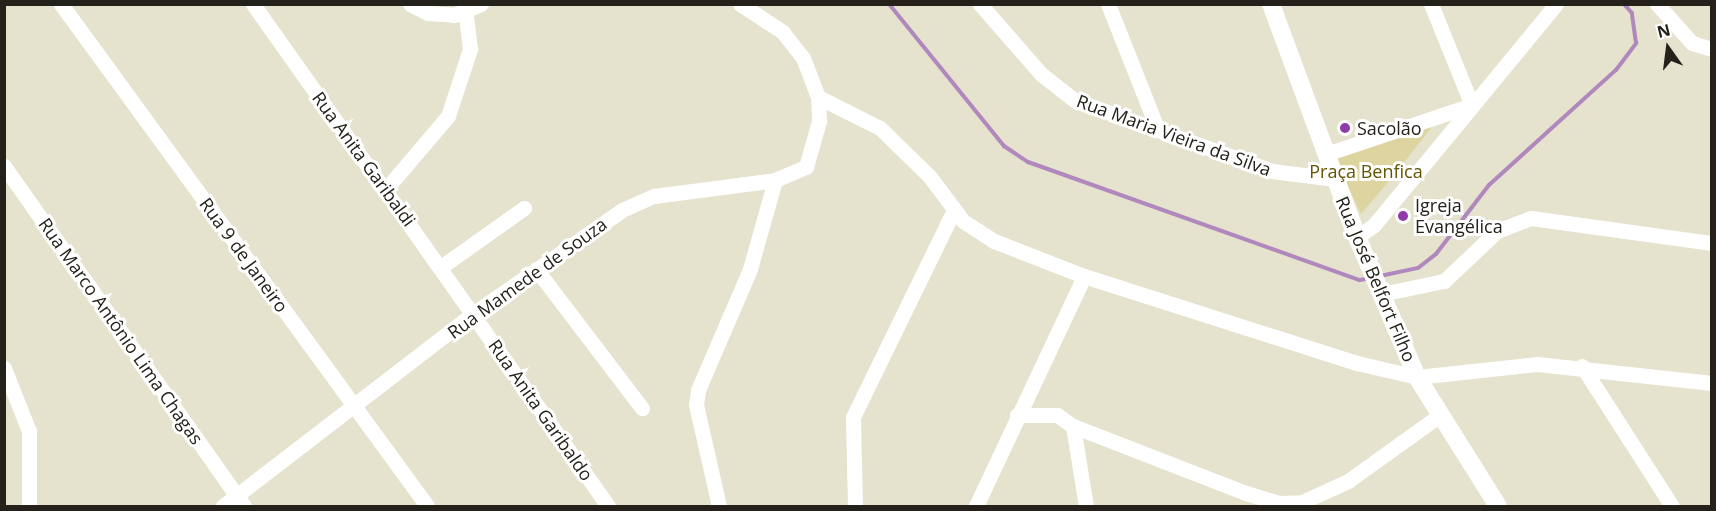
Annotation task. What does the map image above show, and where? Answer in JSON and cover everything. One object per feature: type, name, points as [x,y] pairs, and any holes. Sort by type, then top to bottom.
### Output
[{"type":"street","name":"Rua 9 de Janeiro","points":[[61,4],[427,507]]},
{"type":"street","name":"Rua Anita Garibaldi","points":[[253,4],[474,313]]},
{"type":"street","points":[[410,4],[428,13],[466,14],[481,4]]},
{"type":"street","points":[[740,4],[794,44],[818,97],[880,129],[930,177],[954,210],[994,241],[1084,276],[1357,363],[1417,376],[1505,364],[1582,366],[1712,383]]},
{"type":"street","name":"Rua Maria Vieira da Silva","points":[[980,4],[1059,90],[1096,109],[1157,128],[1272,171],[1335,179]]},
{"type":"street","points":[[1108,4],[1157,128]]},
{"type":"street","name":"Rua José Belfort Filho","points":[[1270,4],[1357,237],[1417,376],[1498,507]]},
{"type":"street","points":[[1431,4],[1469,105]]},
{"type":"street","points":[[1357,237],[1374,225],[1469,105],[1556,4]]},
{"type":"street","points":[[1657,4],[1692,43],[1712,49]]},
{"type":"street","points":[[386,189],[447,116],[471,49],[466,14]]},
{"type":"street","name":"Rua Mamede de Souza","points":[[223,507],[240,502],[474,313],[622,210],[654,196],[775,180],[806,167],[816,138],[818,97]]},
{"type":"street","points":[[1326,154],[1469,105]]},
{"type":"street","name":"Rua Marco Antônio Lima Chagas","points":[[4,166],[240,502]]},
{"type":"street","points":[[719,507],[696,405],[698,390],[750,269],[775,180]]},
{"type":"street","points":[[441,267],[524,208]]},
{"type":"street","points":[[855,507],[853,417],[954,210]]},
{"type":"street","points":[[1381,294],[1444,281],[1497,231],[1531,218],[1712,243]]},
{"type":"street","points":[[536,269],[642,408]]},
{"type":"street","points":[[976,507],[1084,276]]},
{"type":"street","name":"Rua Anita Garibaldo","points":[[474,313],[608,507]]},
{"type":"street","points":[[1582,366],[1672,507]]},
{"type":"street","points":[[4,368],[29,431],[29,507]]},
{"type":"street","points":[[1017,416],[1057,415],[1072,426],[1246,493],[1278,503],[1302,502],[1348,481],[1440,415]]},
{"type":"street","points":[[1072,426],[1086,507]]},
{"type":"green space","name":"Praça Benfica","points":[[1438,119],[1395,174],[1361,214],[1335,159]]},
{"type":"waterway","points":[[889,4],[1004,146],[1028,162],[1360,280],[1370,278]]},
{"type":"waterway","points":[[1380,276],[1418,268],[1436,254],[1489,185],[1616,70],[1636,43],[1632,13],[1624,4]]},
{"type":"place","name":"Sacolão","points":[[1345,128]]},
{"type":"place","name":"Igreja Evangélica","points":[[1403,216]]}]
